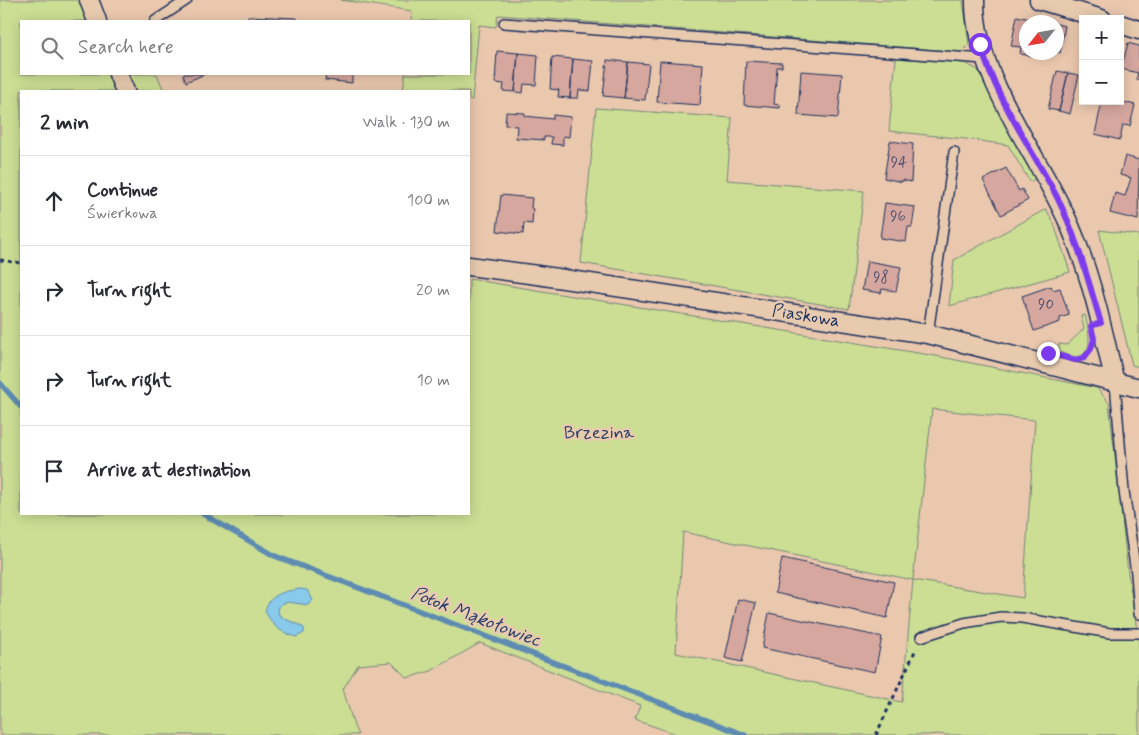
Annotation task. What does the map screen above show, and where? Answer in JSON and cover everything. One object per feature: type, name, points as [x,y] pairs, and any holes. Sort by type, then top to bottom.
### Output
[{"type":"street","points":[[89,0],[97,20]]},
{"type":"street","points":[[975,0],[976,27],[984,59],[1058,198],[1082,258],[1103,330],[1115,383]]},
{"type":"street","points":[[1039,0],[1089,15]]},
{"type":"street","points":[[1124,25],[1139,30]]},
{"type":"street","points":[[118,75],[125,90]]},
{"type":"street","name":"Piaskowa","points":[[470,266],[537,274],[928,334],[1139,388]]},
{"type":"lane","points":[[157,20],[187,0]]},
{"type":"lane","points":[[504,24],[984,59]]},
{"type":"lane","points":[[928,334],[954,152]]},
{"type":"lane","points":[[1115,383],[1124,490],[1136,573],[1139,614]]},
{"type":"lane","points":[[921,637],[964,623],[1001,617],[1022,618],[1110,632],[1139,633]]},
{"type":"path","points":[[0,260],[20,263]]},
{"type":"path","points":[[876,735],[921,637]]},
{"type":"green space","name":"Brzezina","points":[[0,0],[82,0],[90,20],[20,20],[20,75],[111,75],[118,90],[20,90],[20,515],[470,515],[470,279],[936,356],[1097,388],[1109,403],[1128,573],[1139,643],[1139,735],[679,735],[635,720],[640,706],[480,643],[431,671],[407,678],[391,662],[358,665],[343,689],[358,735],[0,735]],"holes":[[[932,409],[1035,420],[1023,598],[913,580]],[[683,532],[913,580],[902,702],[676,653]]]},
{"type":"green space","points":[[341,0],[963,0],[969,45],[962,52],[498,15],[496,27],[479,25],[472,100],[470,100],[470,90],[403,90],[405,75],[470,75],[470,20],[411,20],[412,11]]},
{"type":"green space","points":[[896,58],[965,63],[978,70],[1009,131],[1037,177],[1030,182],[1008,145],[889,131]]},
{"type":"green space","points":[[125,75],[157,75],[164,90],[133,90]]},
{"type":"green space","points":[[596,108],[732,118],[727,180],[864,191],[849,309],[581,263]]},
{"type":"green space","points":[[1046,209],[1054,224],[1070,272],[949,306],[954,260]]},
{"type":"green space","points":[[1099,230],[1139,235],[1139,367],[1132,365]]},
{"type":"green space","points":[[1085,315],[1089,341],[1086,352],[1082,356],[1075,357],[1059,352],[1059,344],[1067,345],[1084,329],[1081,316]]},
{"type":"water","points":[[300,589],[307,590],[313,600],[308,605],[288,602],[281,604],[278,609],[279,615],[304,628],[304,633],[296,637],[277,628],[265,611],[270,601],[278,594]]},
{"type":"building","points":[[248,16],[297,18],[297,20],[247,20]]},
{"type":"building","points":[[1017,16],[1019,16],[1019,47],[1011,46]]},
{"type":"building","points":[[1128,43],[1139,46],[1139,80],[1136,79],[1138,73],[1124,70],[1124,58]]},
{"type":"building","points":[[497,51],[518,53],[515,92],[503,91],[504,84],[495,83]]},
{"type":"building","points":[[518,53],[538,55],[536,85],[524,84],[523,93],[515,92]]},
{"type":"building","points":[[552,57],[573,59],[570,98],[558,97],[559,90],[550,89]]},
{"type":"building","points":[[573,59],[593,61],[590,91],[579,90],[578,98],[570,98]]},
{"type":"building","points":[[607,60],[628,62],[624,98],[603,96]]},
{"type":"building","points":[[660,61],[703,64],[700,105],[657,102]]},
{"type":"building","points":[[746,61],[782,63],[782,67],[777,67],[774,104],[780,105],[780,108],[744,105]]},
{"type":"building","points":[[628,62],[649,64],[645,100],[624,98]]},
{"type":"building","points":[[801,71],[842,74],[838,118],[798,115]]},
{"type":"building","points":[[1057,71],[1068,73],[1059,111],[1048,109]]},
{"type":"building","points":[[1068,73],[1079,75],[1070,114],[1059,111]]},
{"type":"building","points":[[183,75],[203,75],[186,82]]},
{"type":"building","points":[[326,75],[352,75],[352,83],[325,80]]},
{"type":"building","points":[[1124,102],[1135,105],[1130,126],[1123,125],[1120,140],[1095,134],[1101,105],[1124,105]]},
{"type":"building","points":[[506,112],[525,113],[525,116],[553,119],[553,115],[571,117],[569,137],[563,136],[563,145],[551,144],[552,137],[544,137],[544,140],[516,138],[517,126],[505,125]]},
{"type":"building","points":[[890,141],[913,144],[911,182],[884,178]]},
{"type":"building","points":[[1125,156],[1139,160],[1138,220],[1110,213],[1115,193],[1125,196],[1131,178],[1120,175]]},
{"type":"building","points":[[1006,168],[1019,191],[1022,189],[1028,200],[1001,215],[983,180]]},
{"type":"building","points":[[501,195],[532,198],[532,224],[524,223],[523,234],[497,231]]},
{"type":"building","points":[[885,203],[915,207],[912,227],[908,227],[906,242],[880,238]]},
{"type":"building","points":[[867,261],[901,267],[896,291],[882,289],[881,293],[862,290]]},
{"type":"building","points":[[1051,286],[1053,290],[1060,288],[1069,315],[1060,318],[1060,322],[1034,331],[1022,296]]},
{"type":"building","points":[[782,558],[894,582],[887,618],[775,593]]},
{"type":"building","points":[[738,599],[756,603],[742,662],[725,658]]},
{"type":"building","points":[[769,613],[882,637],[875,672],[762,648]]},
{"type":"waterway","name":"Potok Mąkołowiec","points":[[0,383],[20,406]]},
{"type":"waterway","name":"Potok Mąkołowiec","points":[[205,515],[275,556],[745,735]]},
{"type":"route","points":[[980,44],[984,59],[994,81],[1058,198],[1082,258],[1101,323],[1091,326],[1094,339],[1091,349],[1084,358],[1076,360],[1048,353]]}]
